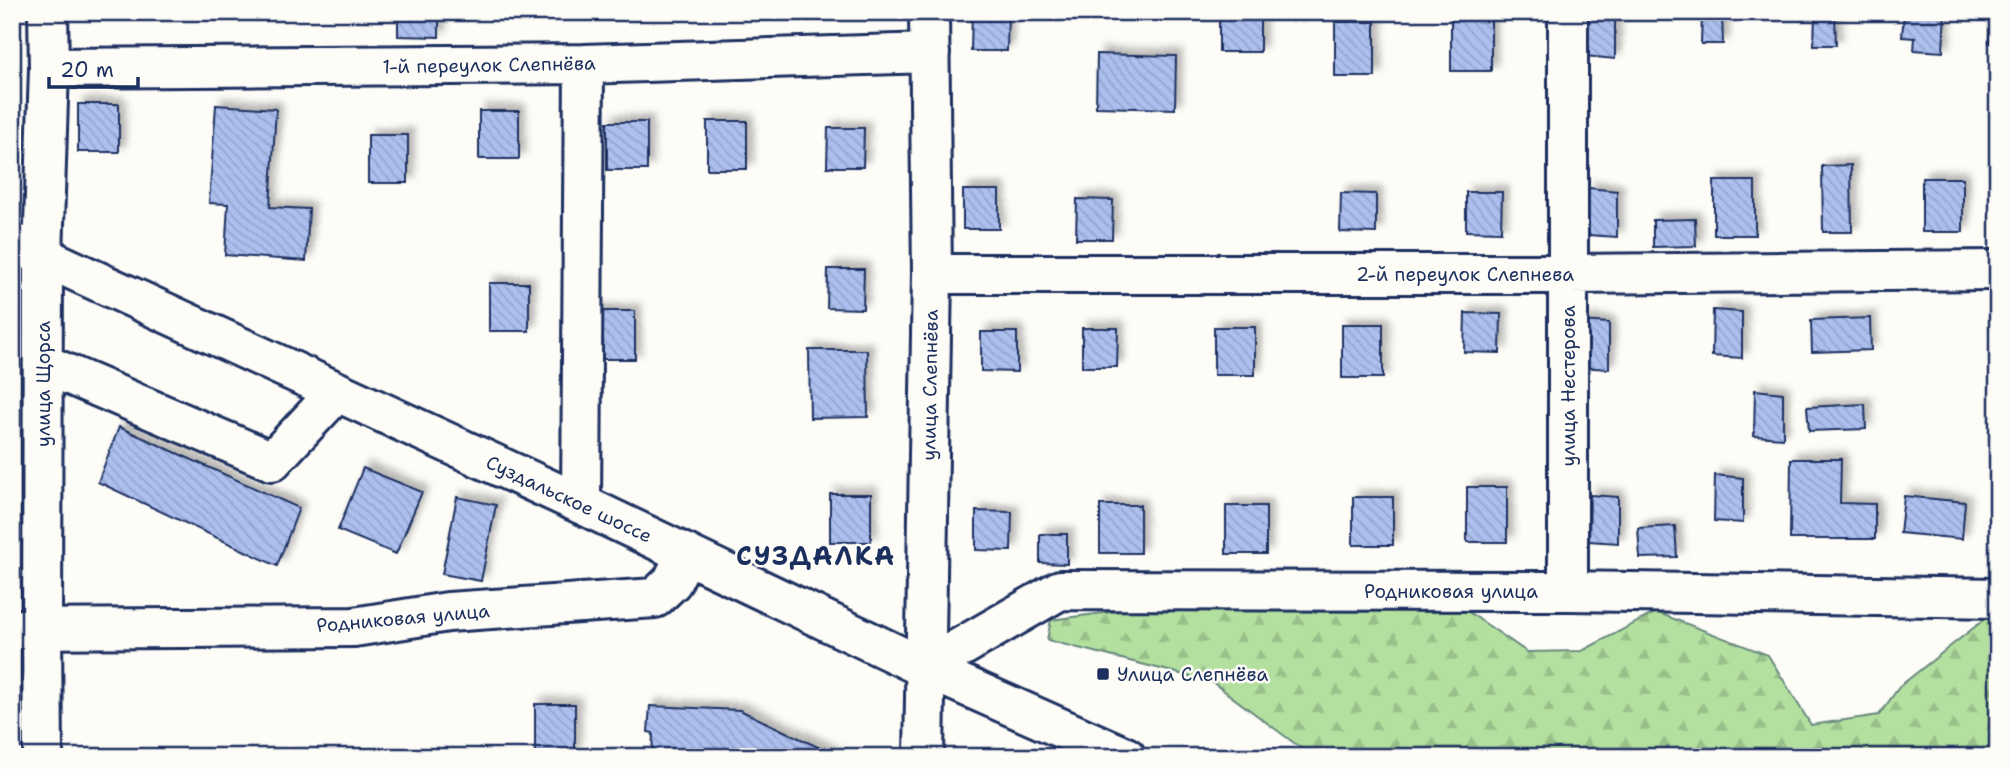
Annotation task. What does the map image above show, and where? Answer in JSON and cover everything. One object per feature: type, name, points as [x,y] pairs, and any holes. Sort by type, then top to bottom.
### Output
[{"type":"street","name":"улица Щорса","points":[[43,757],[27,629],[44,364],[27,249],[49,68],[48,12]]},
{"type":"street","name":"улица Слепнёва","points":[[925,757],[932,274],[929,12]]},
{"type":"street","name":"улица Нестерова","points":[[1568,12],[1568,591]]},
{"type":"street","name":"1-й переулок Слепнёва","points":[[49,68],[584,64],[930,53]]},
{"type":"street","points":[[581,504],[584,64]]},
{"type":"street","name":"Суздальское шоссе","points":[[27,249],[581,504],[925,668],[1126,757]]},
{"type":"street","name":"2-й переулок Слепнева","points":[[932,274],[1568,274],[1998,270]]},
{"type":"street","points":[[44,364],[272,461],[337,392]]},
{"type":"street","name":"Родниковая улица","points":[[27,629],[354,626],[448,612],[655,598],[672,582],[686,554]]},
{"type":"street","name":"Родниковая улица","points":[[925,668],[1060,590],[1568,591],[1998,598]]},
{"type":"green space","points":[[1217,598],[1451,600],[1527,652],[1582,651],[1656,612],[1768,655],[1811,725],[1879,715],[1900,686],[1986,618],[1998,622],[1998,757],[1313,757],[1212,682],[1047,640],[1051,620]]},
{"type":"building","points":[[398,12],[439,12],[439,37],[398,36]]},
{"type":"building","points":[[972,12],[1008,12],[1007,51],[971,51]]},
{"type":"building","points":[[1219,12],[1260,12],[1260,52],[1219,52]]},
{"type":"building","points":[[1586,12],[1615,13],[1615,59],[1585,56]]},
{"type":"building","points":[[1904,12],[1945,12],[1943,52],[1914,50],[1915,38],[1902,37]]},
{"type":"building","points":[[1991,12],[1998,12],[1998,43],[1989,43]]},
{"type":"building","points":[[1722,13],[1723,44],[1701,44],[1702,14]]},
{"type":"building","points":[[1815,14],[1835,14],[1836,45],[1814,45]]},
{"type":"building","points":[[1451,17],[1491,17],[1491,71],[1451,71]]},
{"type":"building","points":[[1335,22],[1375,22],[1375,77],[1335,77]]},
{"type":"building","points":[[1097,54],[1176,56],[1175,109],[1096,107]]},
{"type":"building","points":[[78,104],[119,104],[119,152],[78,152]]},
{"type":"building","points":[[216,105],[276,109],[270,207],[309,209],[306,261],[225,255],[228,204],[209,203]]},
{"type":"building","points":[[479,111],[519,111],[519,159],[479,159]]},
{"type":"building","points":[[707,121],[747,121],[747,169],[707,169]]},
{"type":"building","points":[[607,122],[647,122],[647,170],[607,170]]},
{"type":"building","points":[[828,128],[864,128],[863,167],[827,167]]},
{"type":"building","points":[[368,135],[408,135],[408,183],[368,183]]},
{"type":"building","points":[[1851,165],[1852,232],[1823,232],[1822,166]]},
{"type":"building","points":[[1922,178],[1963,178],[1963,232],[1922,232]]},
{"type":"building","points":[[1714,181],[1755,181],[1755,235],[1714,235]]},
{"type":"building","points":[[1589,188],[1617,191],[1617,237],[1588,235]]},
{"type":"building","points":[[963,190],[999,190],[999,229],[963,229]]},
{"type":"building","points":[[1466,192],[1502,192],[1501,232],[1466,231]]},
{"type":"building","points":[[1341,193],[1376,194],[1376,233],[1340,232]]},
{"type":"building","points":[[1077,199],[1113,200],[1112,239],[1076,239]]},
{"type":"building","points":[[1695,219],[1696,246],[1653,247],[1653,220]]},
{"type":"building","points":[[828,269],[864,269],[863,309],[827,308]]},
{"type":"building","points":[[489,283],[529,283],[529,331],[489,331]]},
{"type":"building","points":[[1713,310],[1742,312],[1742,358],[1712,356]]},
{"type":"building","points":[[595,311],[635,311],[635,359],[595,359]]},
{"type":"building","points":[[1465,313],[1501,314],[1500,353],[1464,352]]},
{"type":"building","points":[[1870,318],[1871,350],[1812,352],[1811,320]]},
{"type":"building","points":[[1581,321],[1609,323],[1609,369],[1580,367]]},
{"type":"building","points":[[1342,324],[1383,324],[1383,378],[1342,378]]},
{"type":"building","points":[[1214,327],[1255,327],[1255,375],[1214,375]]},
{"type":"building","points":[[1082,328],[1118,328],[1117,367],[1082,367]]},
{"type":"building","points":[[981,332],[1017,332],[1017,372],[981,371]]},
{"type":"building","points":[[809,350],[867,350],[868,417],[810,418]]},
{"type":"building","points":[[1755,390],[1783,393],[1783,438],[1754,436]]},
{"type":"building","points":[[1865,404],[1866,429],[1809,431],[1807,407]]},
{"type":"building","points":[[119,427],[299,508],[277,566],[98,482]]},
{"type":"building","points":[[1791,459],[1841,459],[1840,503],[1875,504],[1875,539],[1790,539]]},
{"type":"building","points":[[363,468],[422,492],[396,554],[338,530]]},
{"type":"building","points":[[1715,475],[1743,478],[1743,523],[1714,521]]},
{"type":"building","points":[[1467,487],[1507,487],[1507,542],[1467,542]]},
{"type":"building","points":[[830,494],[871,494],[871,542],[830,542]]},
{"type":"building","points":[[1590,495],[1618,497],[1618,543],[1589,541]]},
{"type":"building","points":[[1904,496],[1965,502],[1962,539],[1900,533]]},
{"type":"building","points":[[457,497],[496,505],[481,581],[442,574]]},
{"type":"building","points":[[1353,497],[1393,497],[1393,545],[1353,545]]},
{"type":"building","points":[[1100,505],[1140,505],[1140,553],[1100,553]]},
{"type":"building","points":[[1226,506],[1266,506],[1266,554],[1226,554]]},
{"type":"building","points":[[976,511],[1012,512],[1011,551],[976,550]]},
{"type":"building","points":[[1675,526],[1677,557],[1640,558],[1638,528]]},
{"type":"building","points":[[1040,534],[1067,534],[1067,564],[1040,563]]},
{"type":"building","points":[[535,704],[575,704],[575,752],[535,752]]},
{"type":"building","points":[[650,706],[740,710],[839,757],[652,757],[653,733],[648,732]]},
{"type":"place","name":"Улица Слепнёва","points":[[1103,674]]},
{"type":"district","name":"СУЗДАЛКА","points":[[816,555]]}]
